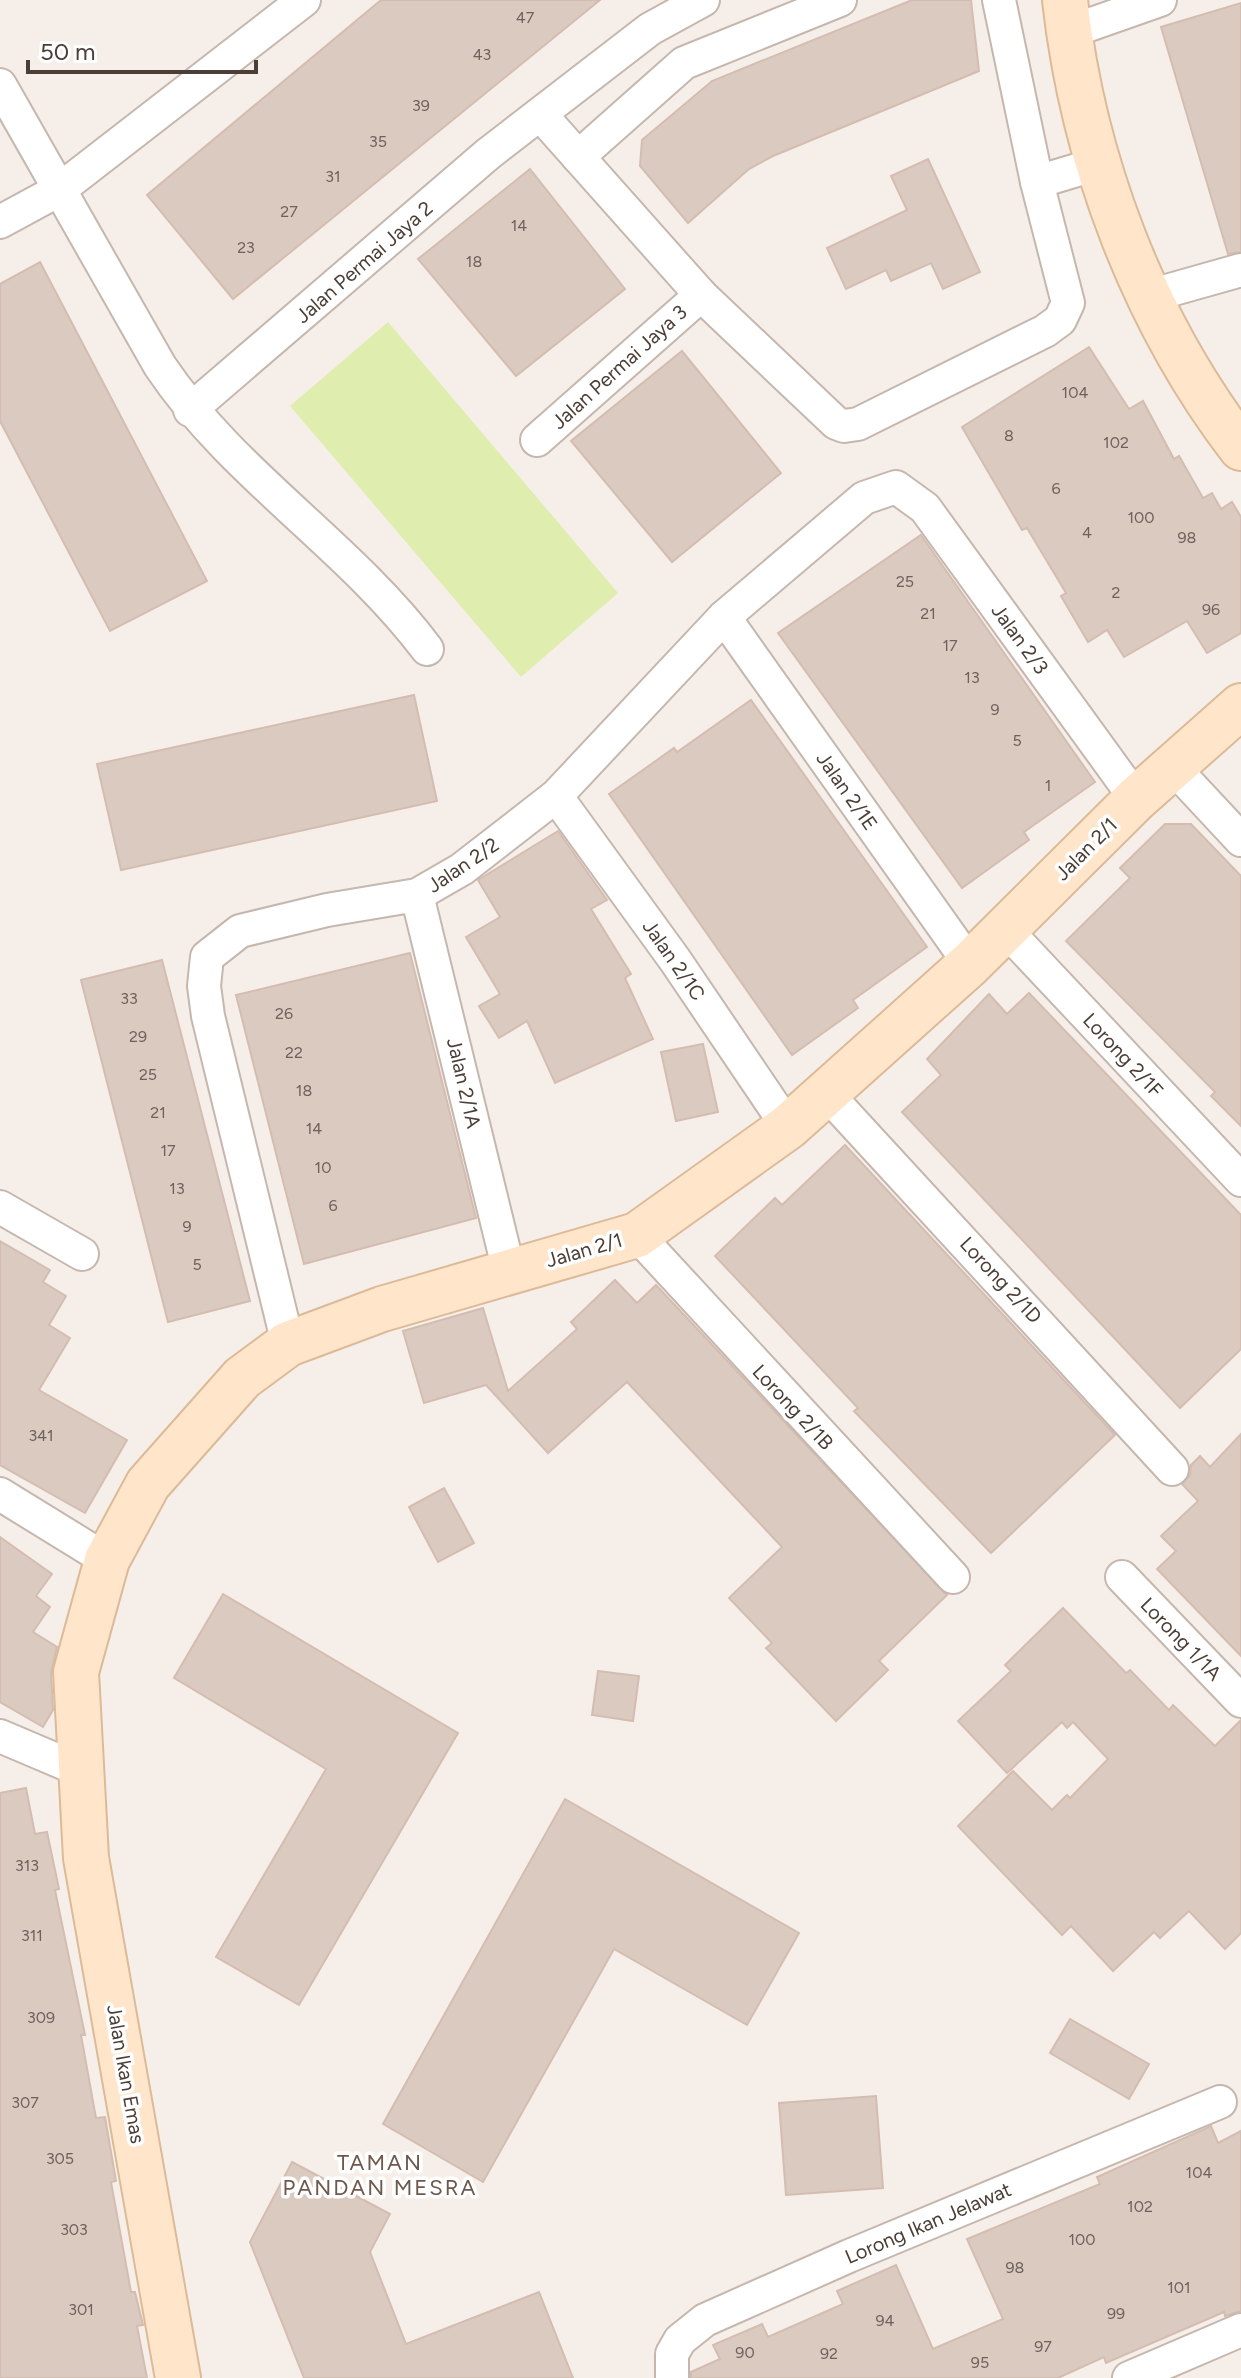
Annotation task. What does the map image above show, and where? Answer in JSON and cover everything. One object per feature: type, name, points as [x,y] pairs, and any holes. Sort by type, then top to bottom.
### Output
[{"type":"street","points":[[0,222],[59,190],[304,0]]},
{"type":"street","name":"Jalan Permai Jaya 2","points":[[190,410],[540,114],[650,29],[703,0]]},
{"type":"street","points":[[578,157],[684,63],[840,0]]},
{"type":"street","points":[[540,114],[701,295],[836,423],[844,426],[858,424],[1045,331],[1060,320],[1068,303],[1037,182],[999,0]]},
{"type":"street","points":[[1142,3],[1067,16],[1097,164],[1149,296],[1213,412],[1241,448]]},
{"type":"street","points":[[0,85],[190,410],[396,607],[427,649]]},
{"type":"street","points":[[1037,182],[1097,164]]},
{"type":"street","points":[[1149,296],[1241,270]]},
{"type":"street","name":"Jalan Permai Jaya 3","points":[[537,440],[701,295]]},
{"type":"street","name":"Jalan 2/2","points":[[288,1344],[208,1016],[204,986],[207,957],[240,931],[327,910],[417,895],[462,869],[556,796],[724,617],[864,498],[896,487]]},
{"type":"street","name":"Jalan 2/3","points":[[896,487],[925,508],[1136,799]]},
{"type":"street","name":"Jalan 2/1E","points":[[724,617],[970,964]]},
{"type":"street","name":"Jalan 2/1","points":[[80,1770],[76,1672],[107,1560],[148,1484],[204,1416],[242,1378],[288,1344],[382,1309],[637,1235],[788,1127],[827,1094],[1006,930],[1136,799],[1241,706]]},
{"type":"street","points":[[1172,766],[1241,840]]},
{"type":"street","name":"Jalan 2/1C","points":[[556,796],[675,960],[788,1127]]},
{"type":"street","name":"Jalan 2/1A","points":[[417,895],[509,1271]]},
{"type":"street","name":"Lorong 2/1F","points":[[1006,930],[1241,1180]]},
{"type":"street","name":"Lorong 2/1D","points":[[827,1094],[1172,1469]]},
{"type":"street","points":[[0,1207],[82,1254]]},
{"type":"street","name":"Lorong 2/1B","points":[[637,1235],[953,1577]]},
{"type":"street","points":[[0,1494],[107,1560]]},
{"type":"street","name":"Lorong 1/1A","points":[[1122,1577],[1241,1701]]},
{"type":"street","points":[[0,1736],[80,1770]]},
{"type":"street","name":"Jalan Ikan Emas","points":[[80,1770],[86,1858],[178,2378]]},
{"type":"street","name":"Lorong Ikan Jelawat","points":[[672,2378],[672,2354],[680,2340],[705,2320],[849,2256],[1220,2102]]},
{"type":"street","points":[[1129,2378],[1241,2330]]},
{"type":"green space","points":[[388,322],[618,593],[521,677],[290,406]]},
{"type":"building","points":[[381,0],[600,0],[233,299],[147,195]]},
{"type":"building","points":[[912,0],[971,0],[979,71],[773,156],[749,169],[688,223],[640,166],[642,140],[712,81]]},
{"type":"building","points":[[1241,3],[1241,252],[1228,254],[1161,27]]},
{"type":"building","points":[[928,159],[980,272],[943,289],[931,263],[891,281],[886,270],[846,289],[827,248],[907,210],[891,176]]},
{"type":"building","points":[[530,169],[625,289],[516,376],[418,259]]},
{"type":"building","points":[[40,262],[207,581],[110,631],[0,421],[0,284]]},
{"type":"building","points":[[1089,347],[1129,409],[1143,401],[1174,459],[1179,456],[1203,498],[1212,493],[1221,509],[1232,502],[1241,517],[1241,633],[1207,653],[1187,621],[1124,657],[1107,630],[1088,642],[1061,596],[1066,593],[1027,528],[1022,530],[962,427]]},
{"type":"building","points":[[682,351],[781,473],[672,562],[571,441]]},
{"type":"building","points":[[921,535],[1095,782],[1024,832],[1029,840],[962,888],[778,633]]},
{"type":"building","points":[[414,695],[437,801],[121,870],[97,764]]},
{"type":"building","points":[[751,700],[927,947],[853,1000],[858,1008],[792,1055],[609,794],[674,748],[677,752]]},
{"type":"building","points":[[1165,824],[1191,824],[1241,876],[1241,1126],[1211,1096],[1215,1092],[1066,941],[1130,878],[1120,868]]},
{"type":"building","points":[[558,831],[607,900],[591,909],[631,974],[625,978],[653,1039],[555,1083],[527,1021],[499,1038],[479,1006],[500,994],[466,937],[500,917],[478,880]]},
{"type":"building","points":[[410,953],[476,1218],[304,1264],[236,995]]},
{"type":"building","points":[[162,960],[250,1301],[168,1322],[81,980]]},
{"type":"building","points":[[1029,993],[1241,1215],[1241,1349],[1180,1408],[902,1112],[941,1075],[927,1059],[989,994],[1007,1014]]},
{"type":"building","points":[[703,1044],[718,1112],[676,1121],[661,1052]]},
{"type":"building","points":[[845,1145],[1115,1435],[991,1553],[854,1411],[858,1408],[715,1256],[775,1198],[782,1205]]},
{"type":"building","points":[[0,1241],[50,1270],[43,1282],[66,1296],[49,1325],[70,1338],[39,1390],[127,1440],[85,1513],[0,1465]]},
{"type":"building","points":[[615,1280],[637,1303],[656,1285],[947,1595],[879,1661],[888,1670],[836,1721],[766,1648],[772,1643],[729,1598],[782,1547],[627,1382],[548,1453],[486,1385],[424,1403],[403,1331],[483,1308],[508,1391],[577,1329],[571,1322]]},
{"type":"building","points":[[1241,1434],[1241,1656],[1157,1569],[1176,1551],[1161,1536],[1198,1501],[1182,1484],[1190,1475],[1191,1465],[1200,1456],[1210,1467]]},
{"type":"building","points":[[444,1488],[474,1543],[438,1562],[409,1507]]},
{"type":"building","points":[[0,1537],[52,1574],[36,1596],[50,1607],[33,1632],[57,1647],[51,1673],[53,1710],[43,1727],[0,1702]]},
{"type":"building","points":[[223,1594],[458,1733],[299,2005],[216,1957],[326,1769],[174,1678]]},
{"type":"building","points":[[1063,1608],[1126,1673],[1130,1670],[1169,1710],[1173,1705],[1215,1746],[1241,1720],[1241,1933],[1225,1949],[1189,1911],[1160,1938],[1154,1932],[1113,1971],[1071,1926],[1062,1935],[958,1826],[1013,1771],[1052,1810],[1067,1795],[1070,1798],[1108,1759],[1073,1722],[1067,1728],[1062,1722],[1007,1773],[958,1721],[1011,1671],[1005,1665]]},
{"type":"building","points":[[598,1671],[639,1676],[633,1721],[592,1715]]},
{"type":"building","points":[[26,1788],[35,1834],[47,1832],[59,1889],[55,1890],[85,2035],[81,2035],[96,2118],[105,2117],[116,2181],[111,2182],[131,2292],[135,2292],[143,2325],[137,2326],[147,2378],[0,2378],[0,1793]]},
{"type":"building","points":[[565,1799],[799,1933],[747,2025],[614,1949],[483,2182],[383,2124]]},
{"type":"building","points":[[1070,2019],[1149,2064],[1129,2099],[1050,2053]]},
{"type":"building","points":[[876,2096],[883,2188],[786,2195],[779,2103]]},
{"type":"building","points":[[1211,2126],[1218,2143],[1241,2131],[1241,2311],[1225,2316],[1224,2312],[1106,2363],[1104,2357],[1058,2378],[691,2378],[691,2372],[720,2359],[713,2345],[762,2324],[768,2337],[843,2304],[837,2291],[896,2265],[933,2349],[1003,2319],[967,2239],[1100,2184],[1097,2177]]},
{"type":"building","points":[[292,2162],[390,2214],[370,2252],[406,2344],[539,2292],[573,2378],[304,2378],[250,2242]]},
{"type":"district","name":"TAMAN PANDAN MESRA","points":[[380,2174]]}]
